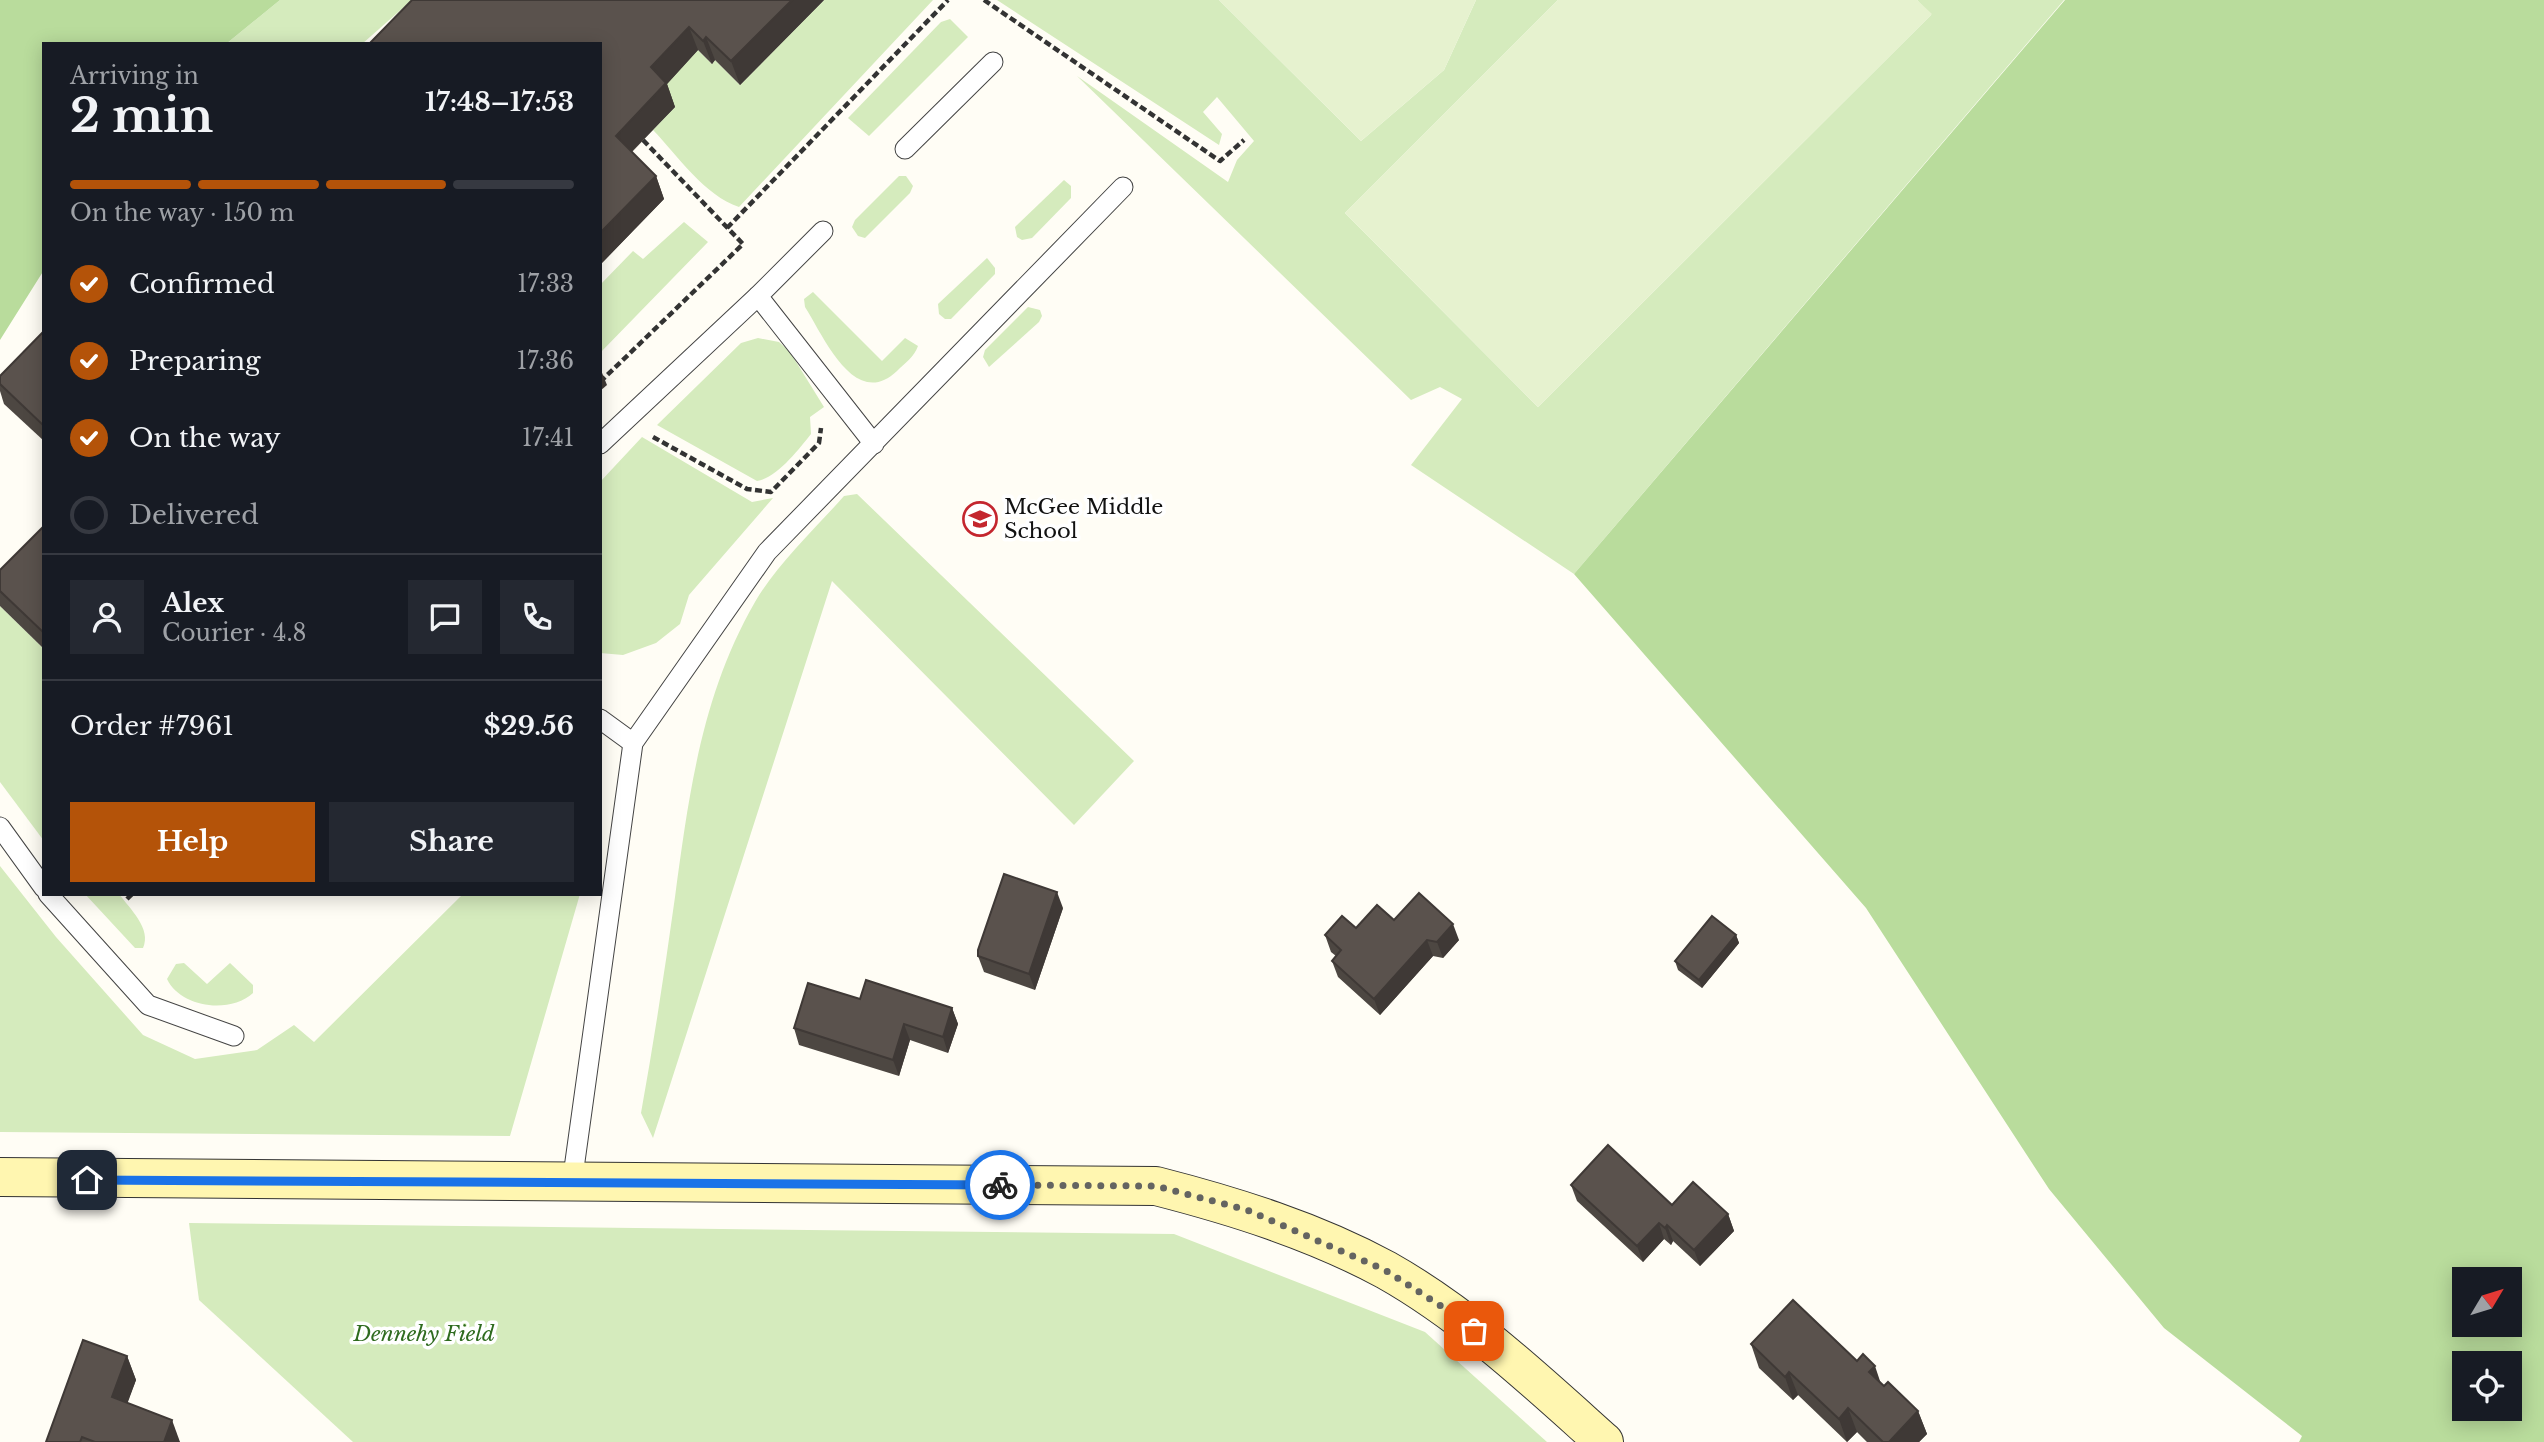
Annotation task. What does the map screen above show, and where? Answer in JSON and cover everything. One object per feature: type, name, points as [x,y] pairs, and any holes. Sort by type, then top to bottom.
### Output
[{"type":"main road","points":[[0,1177],[1156,1186],[1247,1210],[1385,1270],[1455,1315],[1604,1442]]},
{"type":"lane","points":[[905,149],[993,62]]},
{"type":"lane","points":[[572,1183],[633,743],[767,552],[1123,187]]},
{"type":"lane","points":[[602,442],[823,231]]},
{"type":"lane","points":[[758,296],[874,444]]},
{"type":"lane","points":[[602,720],[633,743]]},
{"type":"lane","points":[[0,827],[42,885]]},
{"type":"lane","points":[[50,896],[148,1005],[234,1036]]},
{"type":"path","points":[[727,228],[948,0]]},
{"type":"path","points":[[984,0],[1220,161],[1244,139]]},
{"type":"path","points":[[602,380],[743,244],[643,140]]},
{"type":"path","points":[[625,421],[747,489],[771,492],[819,443],[820,420]]},
{"type":"path","points":[[127,899],[130,896]]},
{"type":"green space","points":[[0,0],[280,0],[228,42],[42,42],[42,273],[0,340]]},
{"type":"green space","points":[[280,0],[412,0],[364,42],[228,42]]},
{"type":"green space","points":[[824,0],[933,0],[739,207],[727,202],[703,184],[653,130],[675,107],[660,91],[698,50],[712,64],[715,60],[740,85]]},
{"type":"green space","points":[[997,0],[1219,0],[1361,141],[1444,70],[1476,0],[1558,0],[1345,213],[1538,407],[1931,15],[1917,0],[2064,0],[1574,574],[1411,465],[1462,399],[1440,387],[1411,400],[1077,76],[1228,182],[1237,160],[1254,141],[1217,97],[1203,112],[1222,134],[1219,145]]},
{"type":"green space","points":[[1219,0],[1476,0],[1444,70],[1361,141]]},
{"type":"green space","points":[[1558,0],[1917,0],[1932,14],[1538,407],[1345,213]]},
{"type":"green space","points":[[2065,0],[2544,0],[2544,1442],[2299,1442],[2302,1436],[2164,1328],[2049,1189],[1866,908],[1574,574]]},
{"type":"green space","points":[[950,19],[968,37],[869,136],[848,118],[941,22]]},
{"type":"green space","points":[[899,176],[906,176],[913,186],[910,193],[865,238],[858,236],[852,227],[855,220]]},
{"type":"green space","points":[[1064,180],[1071,186],[1071,198],[1032,238],[1022,240],[1017,237],[1015,227]]},
{"type":"green space","points":[[684,222],[708,242],[602,351],[602,283],[633,251],[643,259]]},
{"type":"green space","points":[[987,258],[995,268],[995,274],[951,319],[945,319],[939,314],[938,304]]},
{"type":"green space","points":[[813,292],[882,361],[905,338],[918,346],[916,350],[897,371],[882,381],[868,382],[854,376],[831,351],[805,307],[804,299]]},
{"type":"green space","points":[[1028,307],[1040,310],[1042,316],[1039,322],[989,367],[983,357],[985,350]]},
{"type":"green space","points":[[758,338],[779,342],[790,352],[824,407],[810,417],[811,434],[794,455],[780,469],[757,481],[657,425],[741,343]]},
{"type":"green space","points":[[642,437],[752,502],[773,498],[689,595],[680,624],[656,643],[623,655],[602,653],[602,480]]},
{"type":"green space","points":[[857,494],[1134,761],[1074,825],[832,581],[653,1138],[641,1113],[692,782],[710,708],[737,637],[764,588],[785,560],[844,496]]},
{"type":"green space","points":[[0,606],[42,647],[42,838],[0,782]]},
{"type":"green space","points":[[0,866],[56,937],[143,1035],[195,1059],[257,1050],[294,1025],[314,1042],[461,896],[579,896],[510,1136],[0,1132]]},
{"type":"green space","points":[[87,896],[121,896],[145,934],[143,948],[135,948]]},
{"type":"green space","points":[[184,963],[207,984],[230,963],[253,985],[253,993],[232,1004],[207,1005],[194,1002],[174,989],[167,979],[176,964]]},
{"type":"green space","name":"Dennehy Field","points":[[189,1223],[1174,1234],[1425,1332],[1547,1442],[353,1442],[199,1300]]},
{"type":"building","points":[[412,0],[792,0],[731,61],[706,37],[703,41],[689,27],[651,67],[666,83],[616,136],[656,176],[602,231],[602,42],[371,42]]},
{"type":"building","points":[[42,333],[42,424],[0,384],[0,376]]},
{"type":"building","points":[[42,528],[42,631],[0,591],[0,570]]},
{"type":"building","points":[[1004,874],[1057,892],[1029,974],[978,956]]},
{"type":"building","points":[[1419,893],[1453,924],[1437,942],[1427,940],[1374,999],[1332,961],[1341,950],[1325,935],[1342,916],[1356,928],[1377,905],[1394,920]]},
{"type":"building","points":[[1712,916],[1736,935],[1699,980],[1675,961]]},
{"type":"building","points":[[866,980],[952,1008],[943,1037],[904,1024],[893,1060],[794,1028],[808,983],[860,999]]},
{"type":"building","points":[[1608,1145],[1672,1205],[1693,1182],[1728,1214],[1694,1250],[1667,1225],[1665,1228],[1659,1223],[1637,1246],[1571,1185]]},
{"type":"building","points":[[1793,1300],[1857,1361],[1863,1354],[1875,1366],[1869,1372],[1884,1386],[1888,1382],[1918,1411],[1889,1442],[1883,1442],[1848,1408],[1839,1419],[1789,1372],[1785,1377],[1751,1344]]},
{"type":"building","points":[[83,1340],[127,1356],[112,1397],[172,1420],[164,1442],[95,1442],[82,1437],[80,1442],[46,1442]]},
{"type":"way so far","points":[[1000,1185],[1156,1186],[1247,1210],[1385,1270],[1455,1315],[1474,1331]]},
{"type":"place","name":"McGee Middle School","points":[[980,519]]},
{"type":"route","points":[[87,1180],[1000,1185]]}]
